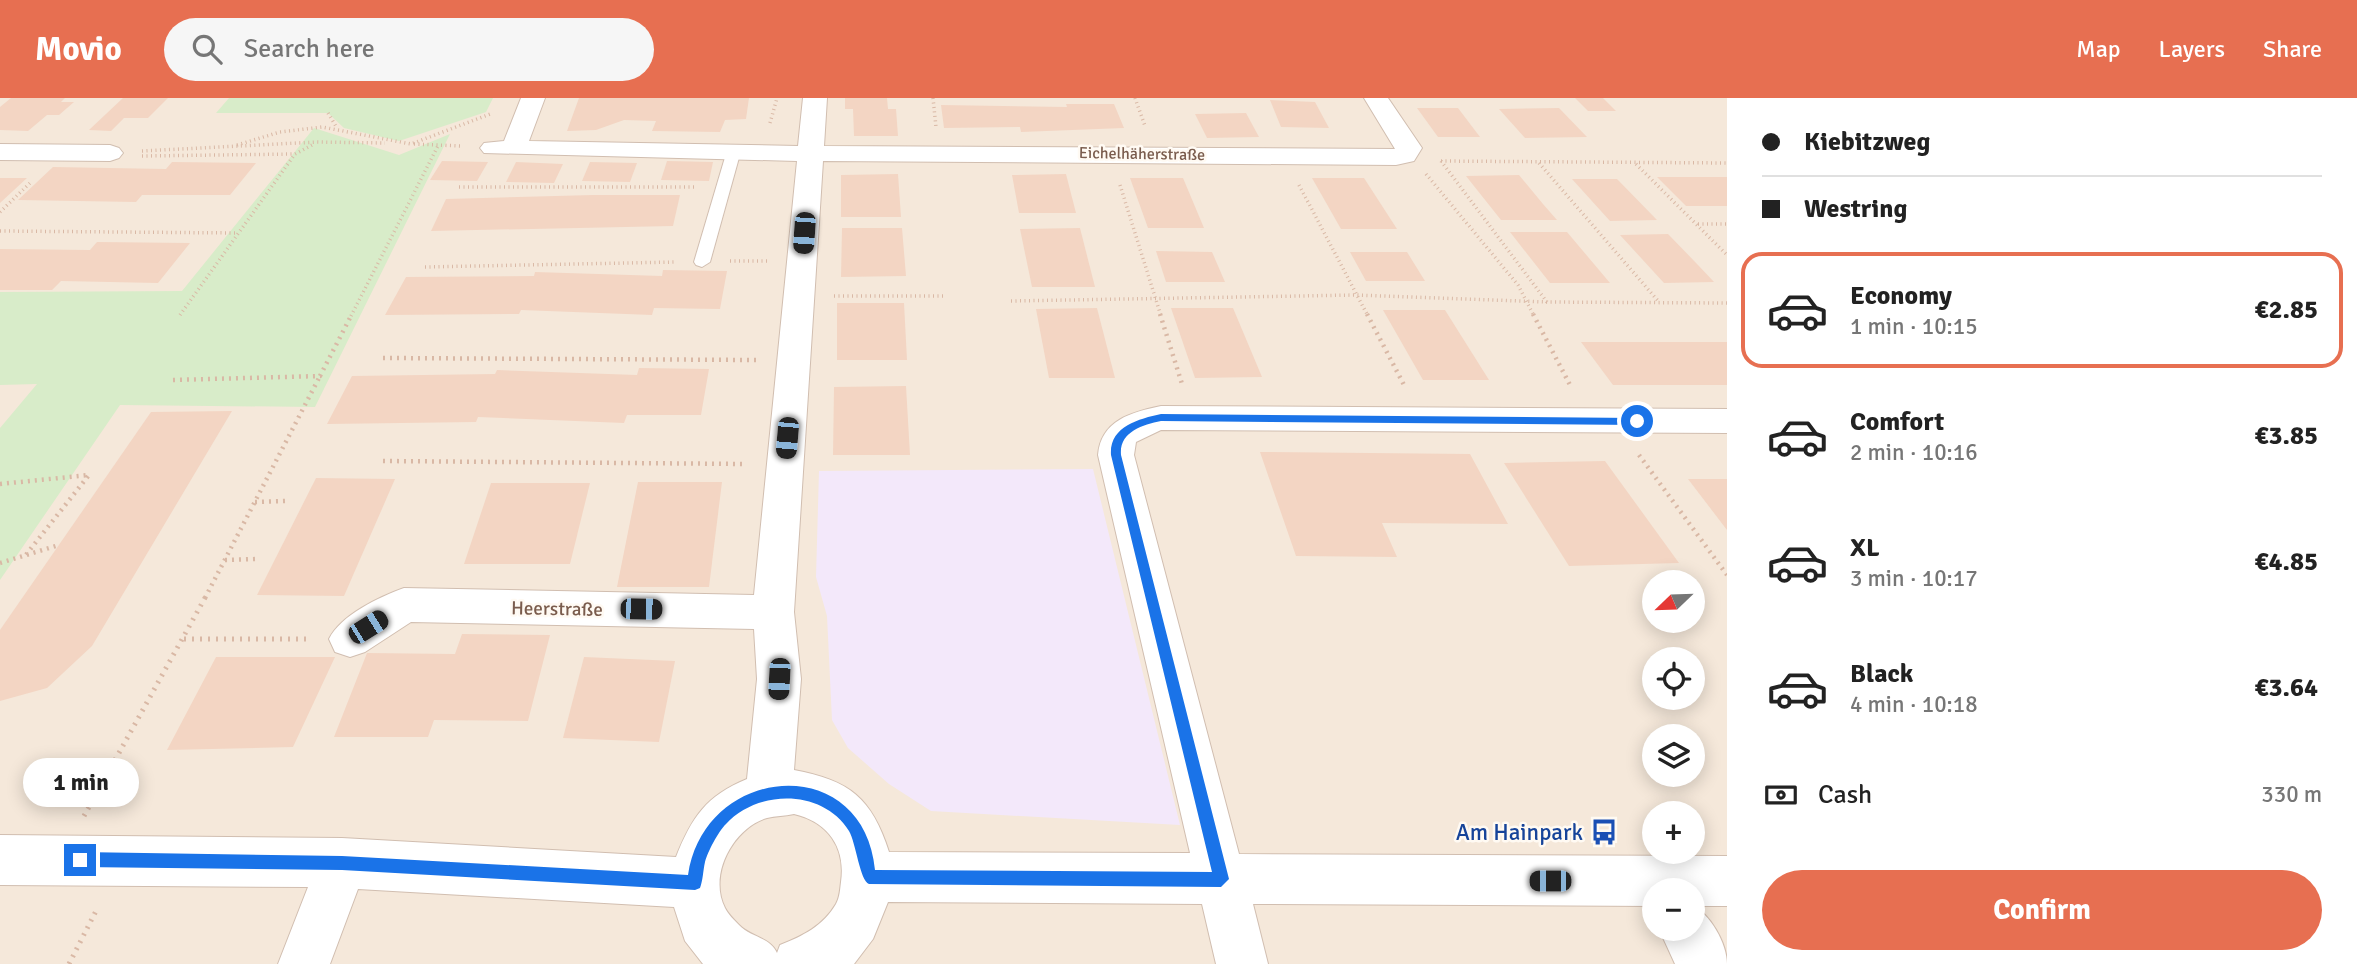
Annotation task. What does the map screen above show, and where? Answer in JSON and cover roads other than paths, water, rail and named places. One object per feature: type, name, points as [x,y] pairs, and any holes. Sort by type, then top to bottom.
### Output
[{"type":"street","points":[[533,98],[503,148],[733,154],[810,152]]},
{"type":"street","points":[[769,792],[779,679],[773,612],[815,98]]},
{"type":"street","name":"Eichelhäherstraße","points":[[810,152],[1405,155],[1409,148],[1405,139],[1376,98]]},
{"type":"street","points":[[0,152],[110,152]]},
{"type":"street","points":[[1242,964],[1115,446],[1124,432],[1141,422],[1161,418],[1727,421]]},
{"type":"street","name":"Heerstraße","points":[[350,639],[404,605],[773,612]]},
{"type":"street","points":[[755,964],[730,953],[716,941],[699,911],[695,883],[698,857],[721,819],[738,804],[769,792],[797,792],[813,795],[842,812],[861,839],[869,877],[866,898],[855,921],[840,941],[819,957],[799,964]]},
{"type":"street","points":[[0,860],[342,863],[695,883]]},
{"type":"street","points":[[304,964],[342,863]]},
{"type":"street","points":[[869,877],[1642,886]]},
{"type":"street","points":[[1705,883],[1727,881]]},
{"type":"street","points":[[1692,941],[1704,964]]},
{"type":"lane","points":[[702,262],[733,154]]},
{"type":"place","name":"Am Hainpark","points":[[1604,832]]}]
